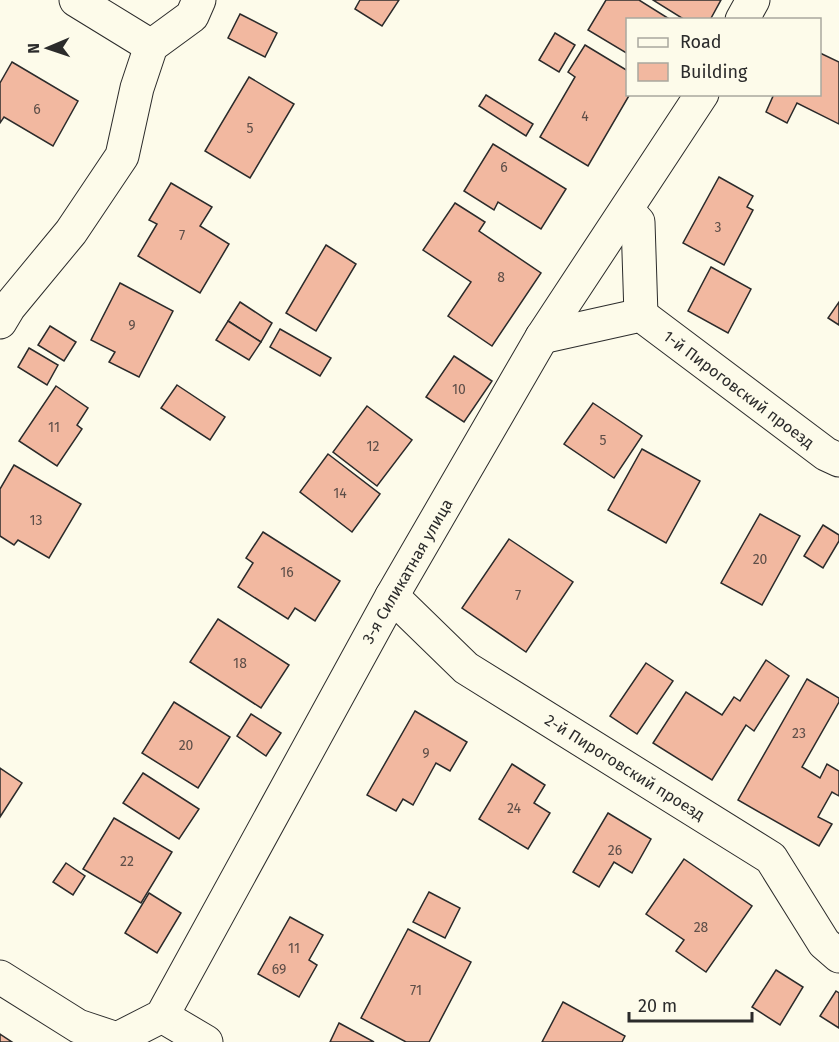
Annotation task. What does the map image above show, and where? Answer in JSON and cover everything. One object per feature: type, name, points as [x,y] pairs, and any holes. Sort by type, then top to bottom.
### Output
[{"type":"street","points":[[76,0],[151,46]]},
{"type":"street","points":[[0,322],[9,307],[71,232],[122,156],[137,88],[151,46],[192,16],[199,0]]},
{"type":"street","points":[[743,18],[753,0]]},
{"type":"street","name":"3-я Силикатная улица","points":[[162,1016],[392,596],[542,337],[701,96]]},
{"type":"street","points":[[542,337],[641,315],[638,222],[627,210]]},
{"type":"street","name":"1-й Пироговский проезд","points":[[641,315],[825,454],[839,460]]},
{"type":"street","name":"2-й Пироговский проезд","points":[[392,596],[466,668],[771,858],[824,943],[839,956]]},
{"type":"street","points":[[0,977],[78,1026],[117,1041],[162,1016],[206,1042]]},
{"type":"building","points":[[360,0],[399,0],[382,26],[355,9]]},
{"type":"building","points":[[606,0],[639,0],[668,18],[626,18],[626,53],[588,30]]},
{"type":"building","points":[[653,0],[721,0],[711,18],[682,18]]},
{"type":"building","points":[[240,14],[277,33],[265,57],[228,38]]},
{"type":"building","points":[[555,33],[575,45],[559,72],[539,60]]},
{"type":"building","points":[[585,45],[626,70],[626,96],[629,96],[588,166],[540,137],[575,77],[568,72]]},
{"type":"building","points":[[821,53],[839,62],[839,124],[797,103],[787,123],[766,112],[773,96],[821,96]]},
{"type":"building","points":[[12,62],[78,101],[53,146],[4,117],[0,123],[0,83]]},
{"type":"building","points":[[249,77],[294,104],[250,178],[205,151]]},
{"type":"building","points":[[486,95],[533,124],[526,136],[479,106]]},
{"type":"building","points":[[493,144],[566,189],[541,229],[498,202],[494,210],[464,191]]},
{"type":"building","points":[[719,177],[753,196],[747,207],[753,210],[724,265],[683,243]]},
{"type":"building","points":[[171,183],[212,207],[200,226],[229,244],[200,293],[138,256],[157,224],[149,220]]},
{"type":"building","points":[[455,203],[485,222],[479,231],[541,273],[492,346],[448,316],[471,282],[423,250]]},
{"type":"building","points":[[326,245],[356,264],[316,331],[286,313]]},
{"type":"building","points":[[711,267],[751,289],[728,333],[688,311]]},
{"type":"building","points":[[120,283],[173,311],[139,377],[109,362],[115,352],[91,340]]},
{"type":"building","points":[[240,302],[272,323],[261,342],[228,321]]},
{"type":"building","points":[[839,302],[839,325],[828,318]]},
{"type":"building","points":[[228,321],[261,342],[249,360],[216,340]]},
{"type":"building","points":[[50,326],[76,342],[64,361],[38,345]]},
{"type":"building","points":[[280,329],[331,358],[320,376],[270,347]]},
{"type":"building","points":[[29,348],[58,365],[47,385],[18,367]]},
{"type":"building","points":[[454,356],[492,381],[464,422],[426,397]]},
{"type":"building","points":[[177,385],[225,417],[210,440],[161,408]]},
{"type":"building","points":[[56,386],[88,408],[77,425],[82,429],[57,466],[19,441]]},
{"type":"building","points":[[593,403],[642,436],[614,478],[564,444]]},
{"type":"building","points":[[367,406],[412,440],[377,486],[333,452]]},
{"type":"building","points":[[642,449],[700,481],[666,543],[608,510]]},
{"type":"building","points":[[328,454],[380,494],[352,532],[300,492]]},
{"type":"building","points":[[14,465],[81,504],[49,558],[18,540],[14,545],[0,536],[0,489]]},
{"type":"building","points":[[760,514],[800,536],[762,605],[721,583]]},
{"type":"building","points":[[823,525],[839,535],[839,541],[823,568],[804,556]]},
{"type":"building","points":[[263,532],[340,581],[315,621],[295,608],[288,619],[238,587],[253,563],[246,558]]},
{"type":"building","points":[[509,539],[573,582],[526,652],[462,608]]},
{"type":"building","points":[[218,619],[289,665],[261,708],[190,662]]},
{"type":"building","points":[[766,660],[789,676],[754,731],[746,725],[712,780],[653,743],[686,692],[722,715],[734,697],[740,701]]},
{"type":"building","points":[[646,663],[673,681],[637,734],[610,716]]},
{"type":"building","points":[[807,679],[839,698],[839,702],[802,767],[820,778],[827,764],[839,771],[839,796],[832,792],[818,817],[832,824],[819,846],[738,800]]},
{"type":"building","points":[[174,702],[230,737],[198,788],[142,753]]},
{"type":"building","points":[[415,711],[467,742],[450,771],[436,763],[413,805],[403,799],[396,811],[367,795]]},
{"type":"building","points":[[251,714],[281,733],[266,756],[237,736]]},
{"type":"building","points":[[512,764],[545,785],[534,803],[550,813],[528,849],[479,819]]},
{"type":"building","points":[[0,768],[22,783],[0,817]]},
{"type":"building","points":[[143,773],[199,809],[179,839],[123,803]]},
{"type":"building","points":[[608,813],[651,839],[632,873],[614,862],[599,887],[573,872]]},
{"type":"building","points":[[114,818],[172,852],[141,903],[83,869]]},
{"type":"building","points":[[684,859],[752,906],[706,972],[676,951],[684,940],[646,914]]},
{"type":"building","points":[[66,863],[85,876],[73,895],[53,882]]},
{"type":"building","points":[[429,892],[460,908],[445,938],[413,922]]},
{"type":"building","points":[[149,893],[181,913],[157,953],[125,933]]},
{"type":"building","points":[[290,917],[323,935],[309,960],[317,965],[299,997],[258,974]]},
{"type":"building","points":[[408,929],[471,962],[429,1042],[406,1042],[361,1018]]},
{"type":"building","points":[[776,970],[803,987],[780,1025],[752,1007]]},
{"type":"building","points":[[836,991],[839,993],[839,1028],[820,1016]]},
{"type":"building","points":[[563,1002],[625,1036],[622,1042],[542,1042]]},
{"type":"building","points":[[339,1023],[374,1042],[330,1042]]},
{"type":"building","points":[[0,1034],[12,1042],[0,1042]]}]
